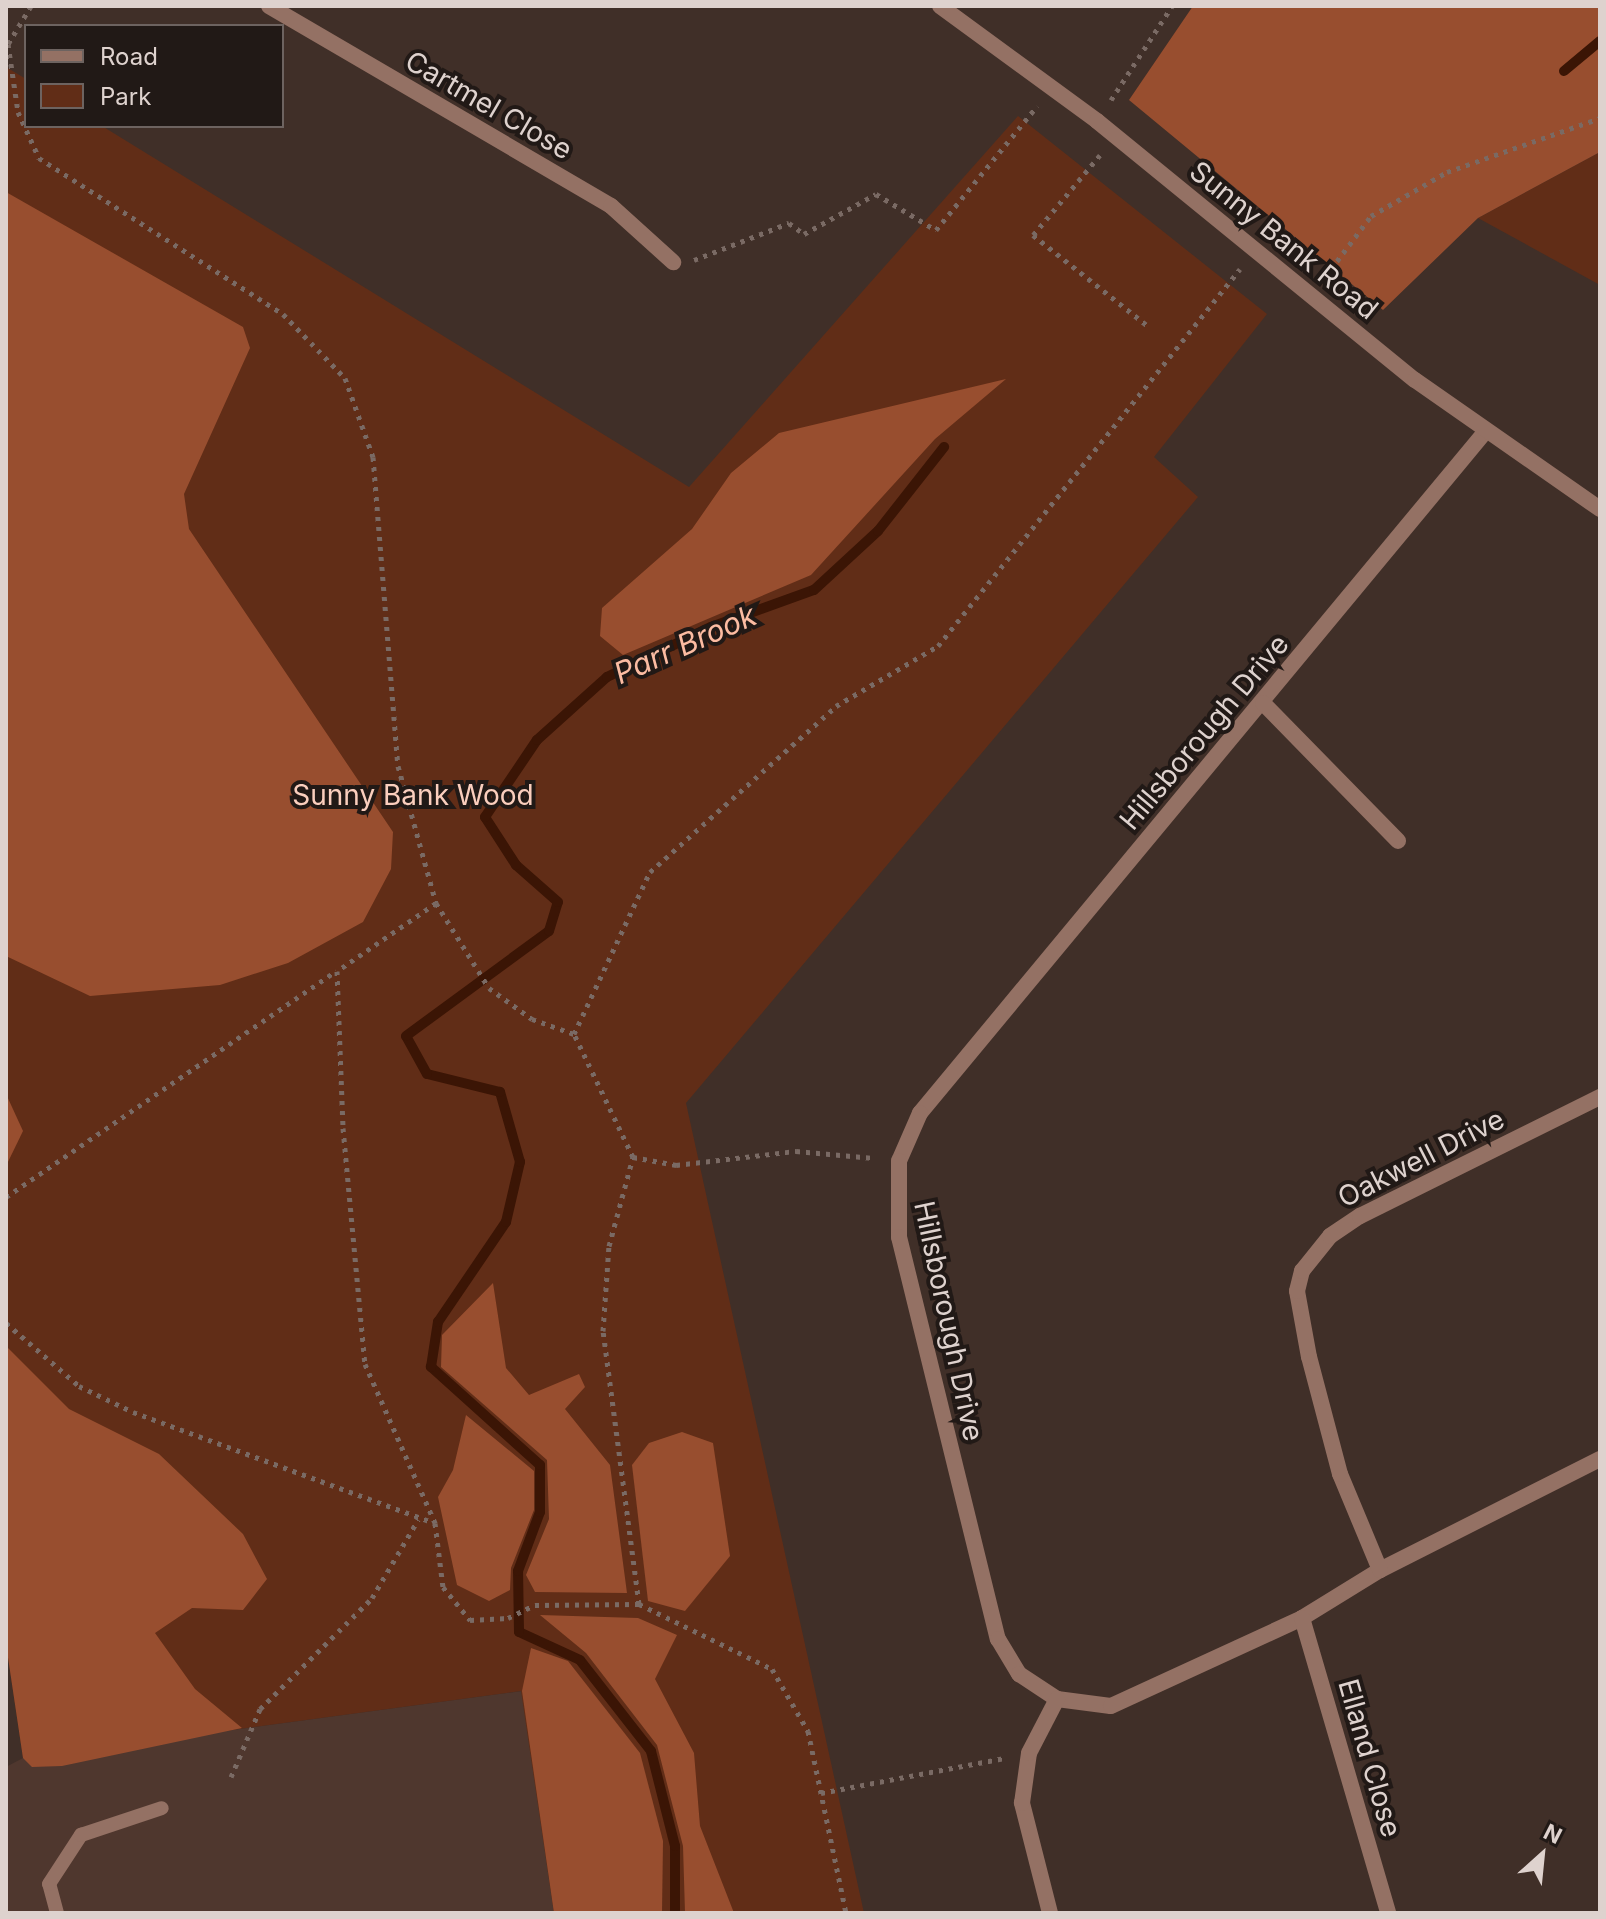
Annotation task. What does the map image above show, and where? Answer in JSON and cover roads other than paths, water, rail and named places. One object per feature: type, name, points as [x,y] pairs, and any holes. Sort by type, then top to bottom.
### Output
[{"type":"street","name":"Cartmel Close","points":[[269,6],[611,206],[673,262]]},
{"type":"street","name":"Sunny Bank Road","points":[[940,6],[1097,121],[1311,296],[1485,432],[1600,509]]},
{"type":"street","name":"Hillsborough Drive","points":[[1485,432],[920,1113],[899,1161],[899,1237],[998,1639],[1019,1674],[1057,1699],[1111,1706],[1302,1618],[1380,1570],[1600,1459]]},
{"type":"street","points":[[1263,703],[1398,841]]},
{"type":"street","name":"Oakwell Drive","points":[[1380,1570],[1340,1474],[1309,1357],[1297,1291],[1302,1271],[1330,1236],[1360,1216],[1600,1097]]},
{"type":"street","name":"Elland Close","points":[[1302,1618],[1388,1913]]},
{"type":"street","points":[[1050,1913],[1022,1803],[1029,1753],[1057,1699]]},
{"type":"lane","points":[[57,1913],[49,1884],[81,1835],[162,1808]]},
{"type":"waterway","name":"Parr Brook","points":[[1564,71],[1600,41]]},
{"type":"waterway","name":"Parr Brook","points":[[675,1913],[675,1846],[651,1751],[580,1660],[519,1632],[518,1571],[540,1512],[540,1465],[431,1367],[438,1322],[506,1222],[520,1162],[500,1092],[427,1074],[406,1036],[549,931],[558,902],[516,865],[485,817],[537,740],[607,677],[711,627],[814,590],[878,531],[944,447]]},
{"type":"park label","name":"Sunny Bank Wood","points":[[413,795]]}]
